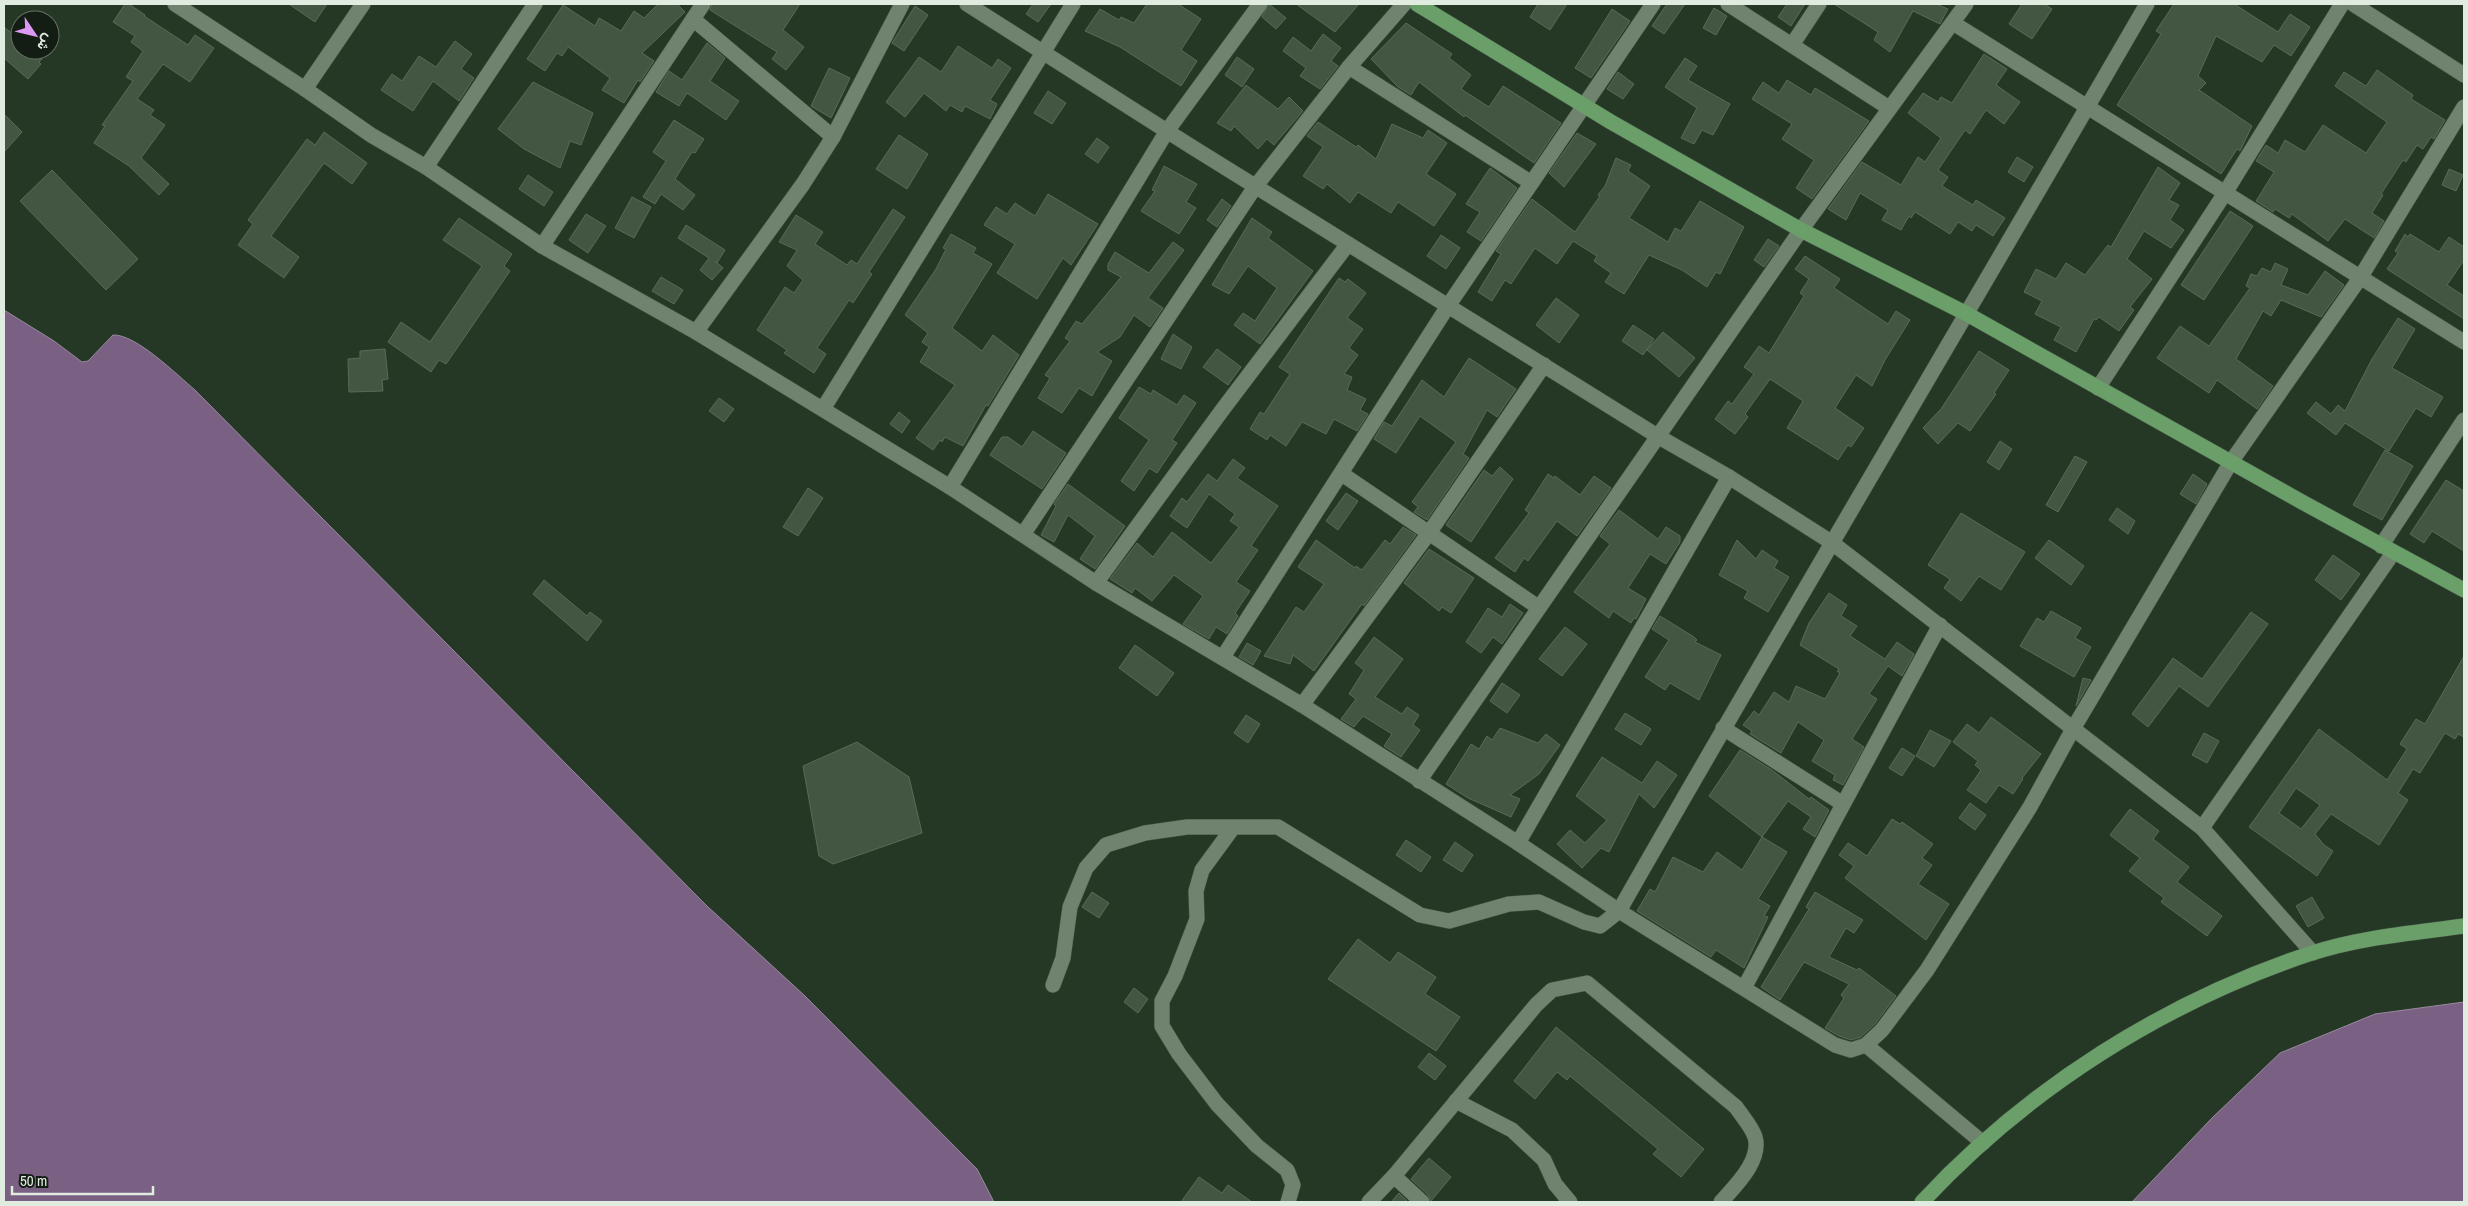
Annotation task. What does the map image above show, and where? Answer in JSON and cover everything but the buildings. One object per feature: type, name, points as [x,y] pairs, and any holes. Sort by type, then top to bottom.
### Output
[{"type":"main road","points":[[1417,4],[1583,105],[1801,230],[1967,314],[2387,549],[2464,590]]},
{"type":"main road","points":[[1922,1202],[1983,1142],[2064,1078],[2126,1036],[2199,998],[2313,953],[2382,937],[2464,926]]},
{"type":"street","points":[[175,4],[305,89],[371,135],[426,167],[542,246],[696,332],[950,487],[1096,583],[1302,705],[1518,843],[1619,911],[1835,1045],[1851,1050],[1866,1045],[1882,1030],[1927,970],[1975,897],[2030,807],[2073,729],[2231,462],[2360,278],[2464,107]]},
{"type":"street","points":[[305,89],[363,4]]},
{"type":"street","points":[[426,167],[535,4]]},
{"type":"street","points":[[542,246],[703,4]]},
{"type":"street","points":[[696,332],[803,184],[833,136],[902,4]]},
{"type":"street","points":[[967,4],[1348,244],[1659,437],[1729,477],[1831,542],[2202,828],[2313,953]]},
{"type":"street","points":[[823,409],[1073,4]]},
{"type":"street","points":[[950,487],[1167,131],[1260,4]]},
{"type":"street","points":[[1024,534],[1256,186],[1349,68],[1404,4]]},
{"type":"street","points":[[1223,657],[1448,306],[1530,182],[1653,4]]},
{"type":"street","points":[[1728,4],[1889,108]]},
{"type":"street","points":[[1792,45],[1819,4]]},
{"type":"street","points":[[1419,781],[1801,230],[1889,108],[1954,23],[1966,4]]},
{"type":"street","points":[[1053,985],[1062,958],[1070,907],[1086,868],[1106,845],[1145,832],[1187,827],[1232,829],[1278,827],[1420,915],[1449,921],[1508,904],[1539,902],[1584,922],[1600,926],[1619,911],[1831,542],[1967,314],[2147,4]]},
{"type":"street","points":[[2098,388],[2225,193],[2342,4]]},
{"type":"street","points":[[2353,4],[2464,74]]},
{"type":"street","points":[[692,19],[833,136]]},
{"type":"street","points":[[1954,23],[2464,342]]},
{"type":"street","points":[[1349,68],[1530,182]]},
{"type":"street","points":[[1096,583],[1223,409],[1348,244]]},
{"type":"street","points":[[1302,705],[1429,533],[1544,365]]},
{"type":"street","points":[[2202,828],[2387,549],[2464,420]]},
{"type":"street","points":[[1342,474],[1538,607]]},
{"type":"street","points":[[1518,843],[1729,477]]},
{"type":"street","points":[[1744,988],[1940,625]]},
{"type":"street","points":[[1723,728],[1843,804]]},
{"type":"street","points":[[1232,829],[1202,870],[1196,891],[1197,919],[1175,976],[1162,1001],[1162,1026],[1179,1054],[1217,1104],[1257,1146],[1287,1170],[1293,1185],[1288,1202]]},
{"type":"street","points":[[1370,1202],[1394,1176],[1536,1005],[1552,990],[1587,983],[1736,1107],[1746,1121],[1756,1138],[1754,1156],[1745,1173],[1720,1202]]},
{"type":"street","points":[[1866,1045],[1983,1142]]},
{"type":"street","points":[[1456,1101],[1512,1130],[1544,1160],[1555,1184],[1570,1202]]},
{"type":"street","points":[[1394,1176],[1422,1202]]},
{"type":"shaded area","points":[[4,310],[54,341],[82,362],[88,361],[113,335],[122,336],[156,356],[195,390],[707,906],[805,996],[977,1169],[994,1202],[4,1202]]},
{"type":"shaded area","points":[[2464,1002],[2464,1202],[2132,1202],[2212,1118],[2280,1053],[2375,1014]]}]
